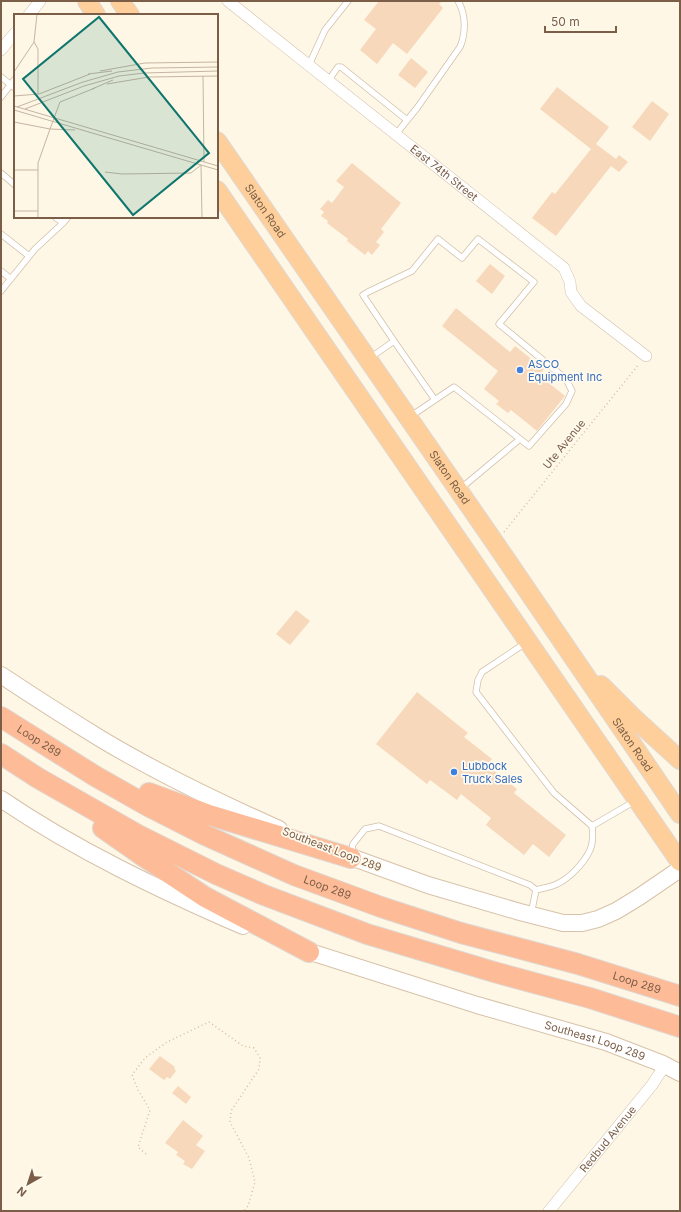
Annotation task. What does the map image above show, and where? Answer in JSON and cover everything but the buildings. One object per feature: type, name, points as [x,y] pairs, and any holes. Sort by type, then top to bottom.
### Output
[{"type":"highway","points":[[87,1],[95,14]]},
{"type":"highway","points":[[120,1],[129,14]]},
{"type":"highway","name":"Slaton Road","points":[[218,142],[680,814]]},
{"type":"highway","points":[[218,191],[680,862]]},
{"type":"highway","points":[[352,385],[372,365]]},
{"type":"highway","points":[[556,634],[588,672],[680,760]]},
{"type":"highway","points":[[1,708],[34,730],[132,786],[168,801],[206,814],[351,858]]},
{"type":"highway","name":"Loop 289","points":[[1,717],[95,776],[148,806],[205,835],[294,875],[381,907],[461,933],[578,964],[680,996]]},
{"type":"highway","points":[[6,757],[56,795],[142,856],[205,897],[309,952]]},
{"type":"highway","points":[[6,757],[38,778],[138,835],[216,874],[270,897],[366,934],[494,972],[590,998],[680,1027]]},
{"type":"main road","name":"Southeast Loop 289","points":[[1,675],[102,739],[192,789],[275,827],[351,858],[428,885],[531,915],[563,922],[582,923],[598,919],[616,911],[639,897],[680,869]]},
{"type":"main road","name":"Southeast Loop 289","points":[[1,799],[57,834],[94,854],[183,900],[256,932],[309,952],[477,1005],[606,1042],[665,1065],[680,1073]]},
{"type":"street","points":[[30,14],[40,1]]},
{"type":"street","name":"East 74th Street","points":[[228,1],[564,268],[570,282],[571,292],[581,306],[646,356]]},
{"type":"street","points":[[1,50],[14,33]]},
{"type":"street","name":"Redbud Avenue","points":[[549,1211],[652,1085],[665,1065]]},
{"type":"lane","points":[[309,65],[325,30],[348,1]]},
{"type":"lane","points":[[396,134],[460,46],[465,27],[462,6],[458,1]]},
{"type":"lane","points":[[328,81],[338,67],[341,67],[407,120]]},
{"type":"lane","points":[[1,77],[13,86],[1,97]]},
{"type":"lane","points":[[1,173],[14,184]]},
{"type":"lane","points":[[56,218],[63,223]]},
{"type":"lane","points":[[1,291],[35,249],[67,218]]},
{"type":"lane","points":[[1,234],[29,256]]},
{"type":"lane","points":[[408,418],[435,400],[454,387],[529,446],[566,404],[572,391],[566,379],[499,324],[534,282],[478,239],[462,258],[438,239],[412,271],[363,295],[435,400]]},
{"type":"lane","points":[[1,271],[11,279]]},
{"type":"lane","points":[[372,365],[394,341]]},
{"type":"lane","points":[[458,490],[520,439]]},
{"type":"lane","points":[[528,641],[482,672],[478,680],[476,692],[554,793],[592,826],[593,837],[590,850],[583,861],[569,876],[557,885],[536,890]]},
{"type":"lane","points":[[592,826],[637,800]]},
{"type":"lane","points":[[351,858],[353,844],[365,829],[379,826],[530,884],[536,890]]},
{"type":"lane","points":[[531,915],[536,890]]},
{"type":"path","name":"Ute Avenue","points":[[495,543],[646,356]]},
{"type":"path","points":[[146,1154],[138,1147],[150,1110],[138,1090],[132,1076],[145,1058],[167,1042],[209,1022],[243,1046],[254,1048],[260,1058],[259,1069],[231,1111],[230,1122],[249,1158],[255,1182],[248,1206],[244,1211]]},
{"type":"place","name":"ASCO Equipment Inc","points":[[520,370]]},
{"type":"place","name":"Lubbock Truck Sales","points":[[454,772]]}]
